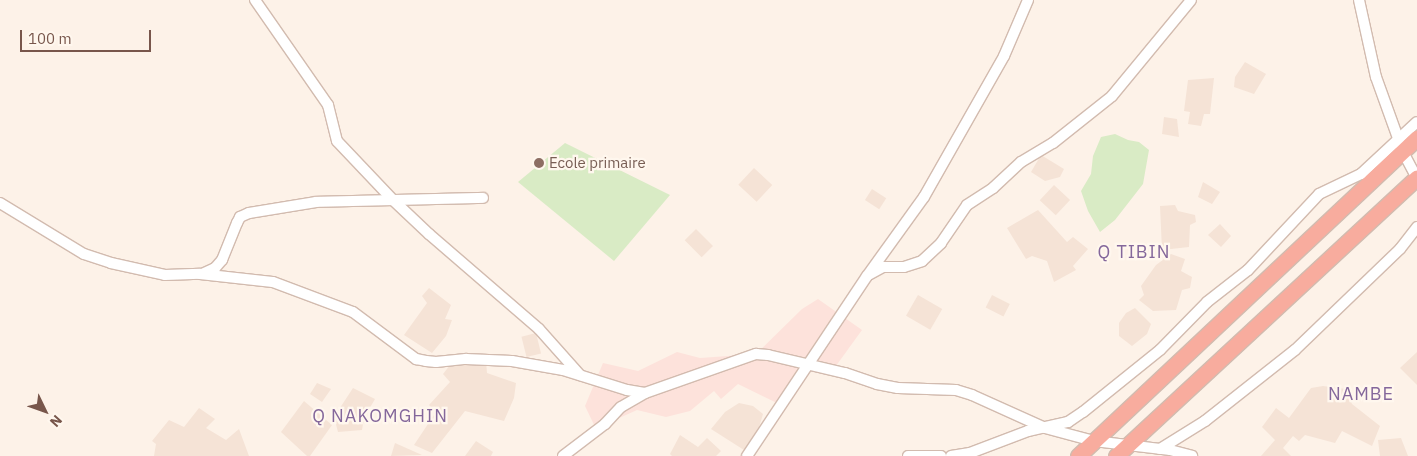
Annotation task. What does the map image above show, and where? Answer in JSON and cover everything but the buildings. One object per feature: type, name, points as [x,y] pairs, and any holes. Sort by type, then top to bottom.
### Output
[{"type":"highway","points":[[1078,456],[1401,146],[1417,138]]},
{"type":"highway","points":[[1116,456],[1417,177]]},
{"type":"street","points":[[255,0],[328,105],[337,141],[393,200],[539,330],[580,376]]},
{"type":"street","points":[[747,456],[867,276],[924,197],[1004,56],[1028,0]]},
{"type":"street","points":[[867,276],[883,267],[904,267],[922,261],[941,243],[967,205],[993,188],[1021,162],[1053,144],[1112,96],[1191,0]]},
{"type":"street","points":[[1359,0],[1376,76],[1401,146],[1417,177]]},
{"type":"street","points":[[951,456],[968,454],[1028,431],[1068,422],[1083,412],[1160,350],[1207,302],[1248,270],[1319,194],[1361,174],[1401,146],[1417,122]]},
{"type":"street","points":[[200,274],[215,268],[222,260],[240,217],[249,212],[316,202],[483,198]]},
{"type":"street","points":[[0,203],[84,254],[111,263],[165,275],[200,274],[272,282],[353,312],[416,358],[436,362],[466,359],[512,361],[563,370],[627,390],[645,393]]},
{"type":"street","points":[[1160,449],[1205,422],[1295,350],[1400,248],[1417,227]]},
{"type":"street","points":[[563,456],[606,424],[621,407],[645,393],[756,354],[808,364],[898,388],[956,390],[972,395],[1045,428],[1094,441],[1160,449],[1192,456]]},
{"type":"street","points":[[908,456],[940,456]]},
{"type":"shaded area","points":[[1245,62],[1266,74],[1254,94],[1234,87],[1235,77]]},
{"type":"shaded area","points":[[1214,78],[1210,114],[1204,114],[1201,126],[1188,124],[1190,112],[1184,111],[1188,80]]},
{"type":"shaded area","points":[[1164,117],[1177,119],[1179,137],[1162,134]]},
{"type":"shaded area","points":[[1041,155],[1064,169],[1060,177],[1045,181],[1031,172]]},
{"type":"shaded area","points":[[754,168],[772,185],[757,202],[738,185]]},
{"type":"shaded area","points":[[1203,182],[1220,192],[1212,204],[1198,197]]},
{"type":"shaded area","points":[[1054,185],[1070,200],[1056,215],[1040,200]]},
{"type":"shaded area","points":[[872,189],[886,198],[879,209],[865,200]]},
{"type":"shaded area","points":[[1175,205],[1178,211],[1195,215],[1196,222],[1190,225],[1189,247],[1162,250],[1160,206]]},
{"type":"shaded area","points":[[1038,210],[1067,242],[1073,237],[1088,249],[1073,266],[1076,270],[1054,282],[1047,261],[1032,256],[1026,259],[1007,228]]},
{"type":"shaded area","points":[[1220,224],[1231,236],[1221,247],[1208,235]]},
{"type":"shaded area","points":[[696,229],[713,246],[702,257],[685,240]]},
{"type":"shaded area","points":[[1171,254],[1185,259],[1181,271],[1192,277],[1190,288],[1182,290],[1176,310],[1153,311],[1139,300],[1144,295],[1141,286],[1156,265]]},
{"type":"shaded area","points":[[429,288],[451,305],[445,319],[452,320],[446,336],[432,353],[404,335],[427,303],[422,296]]},
{"type":"shaded area","points":[[918,295],[942,309],[930,330],[906,316]]},
{"type":"shaded area","points":[[992,295],[1010,304],[1003,317],[986,307]]},
{"type":"shaded area","points":[[818,299],[862,330],[833,370],[808,364],[781,405],[738,384],[721,399],[714,391],[690,411],[666,417],[637,410],[606,424],[597,431],[585,406],[603,363],[638,371],[677,352],[700,358],[756,354],[802,309]]},
{"type":"shaded area","points":[[1135,308],[1151,324],[1147,334],[1132,346],[1119,336],[1119,323],[1126,313]]},
{"type":"shaded area","points":[[536,333],[541,353],[527,357],[521,337]]},
{"type":"shaded area","points":[[1417,352],[1417,385],[1400,368]]},
{"type":"shaded area","points":[[454,360],[486,361],[487,373],[516,383],[514,398],[504,421],[465,411],[432,453],[414,445],[436,412],[429,405],[450,382],[443,374]]},
{"type":"shaded area","points":[[317,383],[331,389],[322,402],[310,394]]},
{"type":"shaded area","points":[[1323,386],[1346,389],[1352,404],[1380,426],[1372,446],[1342,431],[1335,443],[1305,435],[1299,441],[1293,436],[1283,448],[1291,456],[1261,456],[1275,440],[1262,427],[1276,408],[1289,418],[1311,388]]},
{"type":"shaded area","points":[[353,388],[375,399],[364,418],[362,430],[338,432],[334,417]]},
{"type":"shaded area","points":[[304,401],[332,425],[310,456],[307,456],[281,432]]},
{"type":"shaded area","points":[[739,403],[753,406],[763,414],[757,434],[744,450],[711,429],[725,412]]},
{"type":"shaded area","points":[[199,408],[215,419],[206,428],[226,440],[239,429],[249,456],[154,456],[156,444],[152,441],[169,420],[184,427]]},
{"type":"shaded area","points":[[680,435],[698,447],[707,438],[721,451],[716,456],[672,456],[670,454]]},
{"type":"shaded area","points":[[1401,438],[1408,456],[1380,456],[1378,440]]},
{"type":"shaded area","points":[[476,441],[493,452],[491,456],[465,456]]},
{"type":"shaded area","points":[[395,443],[422,455],[391,456]]},
{"type":"green space","points":[[1115,134],[1128,140],[1139,142],[1149,150],[1143,184],[1115,220],[1100,232],[1088,211],[1081,191],[1091,174],[1093,156],[1101,137]]},
{"type":"green space","points":[[565,143],[670,195],[614,261],[518,182]]},
{"type":"place","name":"Ecole primaire","points":[[539,163]]},
{"type":"district","name":"Q TIBIN","points":[[1134,252]]},
{"type":"district","name":"NAMBE","points":[[1361,394]]},
{"type":"district","name":"Q NAKOMGHIN","points":[[380,416]]}]
